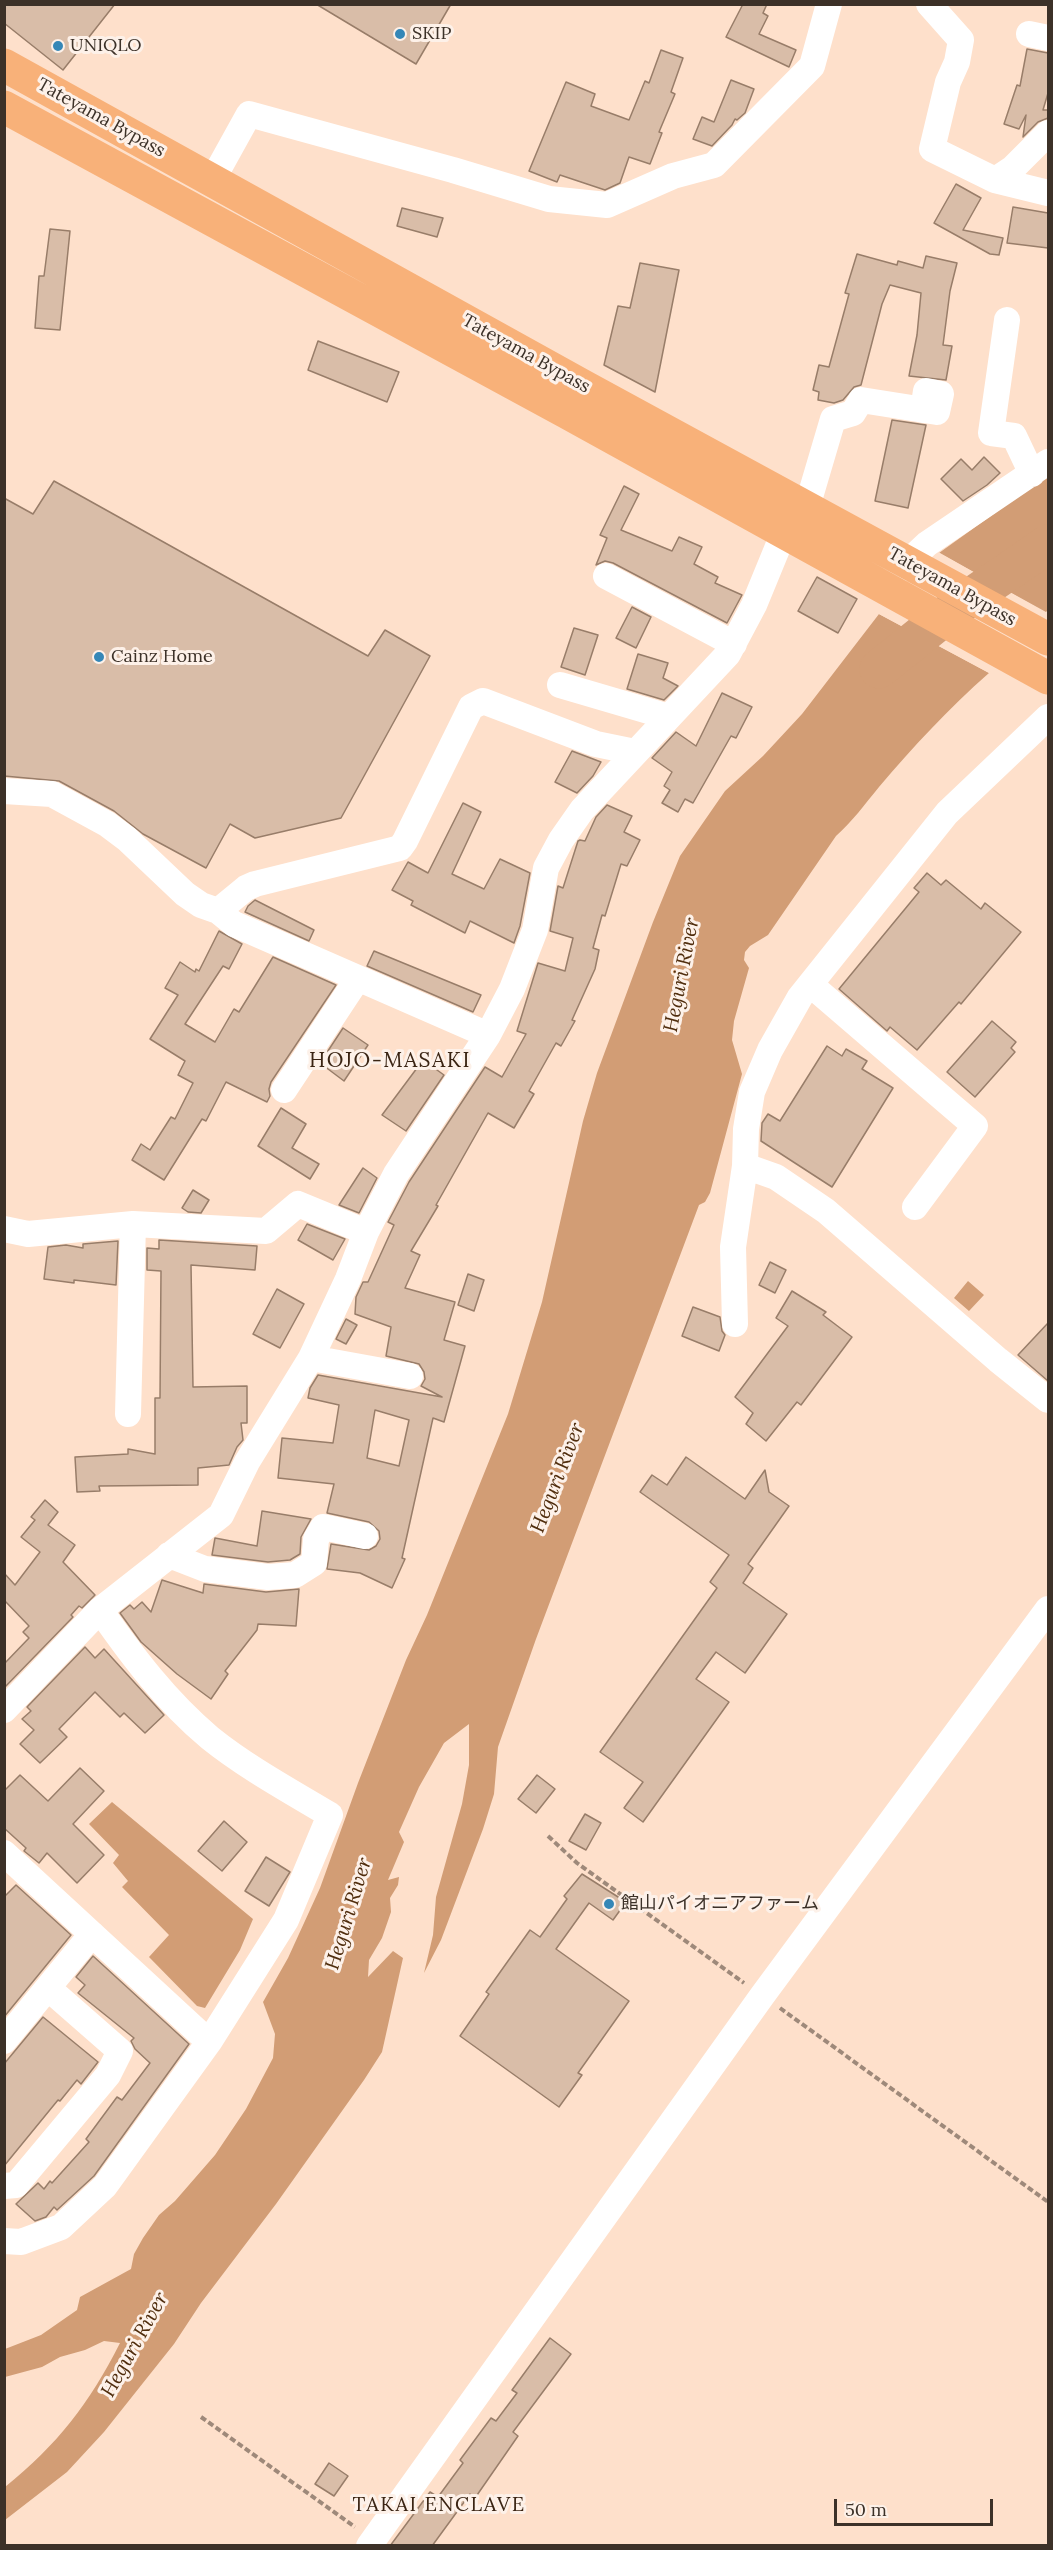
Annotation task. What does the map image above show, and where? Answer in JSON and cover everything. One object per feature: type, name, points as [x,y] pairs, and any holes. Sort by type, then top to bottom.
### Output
[{"type":"highway","name":"Tateyama Bypass","points":[[4,65],[573,380],[1048,639]]},
{"type":"highway","name":"Tateyama Bypass","points":[[4,107],[1048,678]]},
{"type":"street","points":[[213,179],[249,114],[549,199],[607,205],[672,176],[714,165],[812,66],[829,4]]},
{"type":"street","points":[[929,4],[962,40],[957,62],[948,82],[932,149],[995,180],[1048,193]]},
{"type":"street","points":[[995,180],[1013,168],[1048,133]]},
{"type":"street","points":[[888,589],[927,544],[1040,468],[1014,436],[991,433],[1007,320]]},
{"type":"street","points":[[807,507],[833,419],[853,413],[861,400],[922,410]]},
{"type":"street","points":[[4,1710],[100,1610],[221,1515],[247,1462],[311,1358],[348,1279],[366,1232],[396,1174],[488,1035],[512,989],[535,930],[546,868],[561,840],[582,810],[728,654],[754,605],[784,532]]},
{"type":"street","points":[[606,576],[734,644]]},
{"type":"street","points":[[560,685],[669,717]]},
{"type":"street","points":[[218,911],[246,888],[255,884],[400,848],[471,707],[483,701],[596,744],[635,752]]},
{"type":"street","points":[[735,1324],[733,1247],[745,1166],[746,1129],[752,1092],[770,1050],[800,997],[947,813],[1048,717]]},
{"type":"street","points":[[4,791],[52,794],[107,824],[127,839],[186,894],[201,905],[218,911],[234,924],[488,1035]]},
{"type":"street","points":[[284,1090],[358,978]]},
{"type":"street","points":[[811,985],[975,1126],[915,1207]]},
{"type":"street","points":[[745,1166],[776,1177],[826,1212],[1048,1400]]},
{"type":"street","points":[[4,1229],[28,1234],[133,1224],[266,1231],[298,1204],[366,1232]]},
{"type":"street","points":[[128,1414],[133,1224]]},
{"type":"street","points":[[311,1358],[410,1376]]},
{"type":"street","points":[[169,1555],[204,1569],[268,1577],[295,1575],[314,1563],[316,1539],[323,1527],[365,1536]]},
{"type":"street","points":[[374,2544],[762,1996],[1048,1609]]},
{"type":"street","points":[[4,2241],[21,2242],[61,2227],[105,2186],[209,2042],[286,1920],[330,1815],[210,1738],[143,1672],[100,1610]]},
{"type":"street","points":[[7,1861],[92,1934],[209,2042]]},
{"type":"street","points":[[4,2041],[92,1934]]},
{"type":"street","points":[[4,2186],[16,2185],[108,2074],[120,2051],[48,1988]]},
{"type":"path","points":[[548,1836],[577,1863],[1048,2202]]},
{"type":"path","points":[[201,2417],[374,2544]]},
{"type":"water","points":[[1048,475],[1048,610],[1046,612],[939,553]]},
{"type":"water","points":[[879,614],[989,673],[918,743],[836,836],[768,935],[750,946],[745,952],[744,960],[749,968],[734,1021],[732,1040],[742,1074],[710,1193],[705,1202],[699,1205],[536,1639],[498,1747],[494,1794],[483,1829],[441,1940],[424,1973],[433,1935],[436,1897],[462,1804],[469,1765],[469,1724],[444,1743],[419,1787],[399,1832],[404,1842],[388,1880],[399,1877],[398,1885],[390,1898],[391,1912],[382,1938],[369,1960],[368,1977],[393,1951],[403,1958],[382,2052],[276,2204],[201,2303],[174,2344],[104,2432],[67,2472],[5,2520],[5,2487],[41,2455],[71,2422],[120,2343],[104,2341],[85,2350],[60,2357],[42,2367],[5,2377],[5,2349],[41,2335],[77,2310],[80,2297],[131,2269],[134,2254],[143,2238],[159,2215],[175,2201],[215,2155],[246,2109],[273,2058],[275,2034],[263,2002],[288,1958],[320,1888],[406,1660],[427,1615],[508,1414],[542,1302],[583,1121],[597,1073],[680,856],[725,791],[763,756],[802,714]]},
{"type":"water","points":[[968,1281],[984,1295],[969,1311],[954,1298]]},
{"type":"water","points":[[112,1802],[253,1919],[240,1950],[205,2008],[197,2006],[149,1957],[169,1935],[122,1887],[128,1881],[113,1863],[119,1855],[89,1824]]},
{"type":"pier","points":[[937,551],[1048,614],[1044,615],[938,556]]},
{"type":"pier","points":[[881,611],[990,670],[991,674],[877,613]]},
{"type":"building","name":"UNIQLO","points":[[4,4],[115,4],[63,70],[4,23]]},
{"type":"building","name":"SKIP","points":[[316,4],[451,4],[416,64]]},
{"type":"building","points":[[743,4],[767,4],[763,13],[768,16],[759,34],[796,50],[789,67],[726,37]]},
{"type":"building","points":[[1027,49],[1048,53],[1048,93],[1043,110],[1048,110],[1048,118],[1038,122],[1023,137],[1026,115],[1019,129],[1004,124],[1017,85],[1020,86]]},
{"type":"building","points":[[661,50],[683,58],[671,92],[675,94],[659,132],[662,133],[650,164],[629,157],[620,183],[605,190],[560,175],[557,182],[529,171],[566,82],[595,94],[591,106],[629,120],[645,81],[649,83]]},
{"type":"building","points":[[731,80],[754,89],[745,113],[737,120],[735,119],[712,146],[693,139],[702,117],[714,122]]},
{"type":"building","points":[[956,184],[981,198],[963,230],[1003,238],[999,255],[990,254],[934,223]]},
{"type":"building","points":[[1013,207],[1048,213],[1048,248],[1007,243]]},
{"type":"building","points":[[402,208],[443,218],[437,237],[397,226]]},
{"type":"building","points":[[50,229],[70,231],[60,330],[35,328],[39,276],[44,276]]},
{"type":"building","points":[[857,254],[897,265],[898,261],[923,268],[926,256],[957,263],[950,291],[943,345],[952,346],[946,380],[909,376],[917,335],[921,293],[890,285],[882,304],[861,385],[854,387],[843,400],[834,403],[818,400],[819,392],[813,390],[819,365],[829,367],[849,294],[845,293]]},
{"type":"building","points":[[640,263],[679,270],[655,392],[604,365],[618,306],[630,308]]},
{"type":"building","points":[[318,341],[399,372],[387,402],[308,370]]},
{"type":"building","points":[[892,420],[926,425],[908,508],[875,501]]},
{"type":"building","points":[[984,457],[1000,473],[963,501],[941,479],[961,459],[972,470]]},
{"type":"building","points":[[54,481],[368,656],[385,630],[430,656],[341,818],[255,838],[230,824],[206,868],[143,834],[114,811],[59,781],[4,776],[4,498],[33,514]]},
{"type":"building","points":[[624,486],[639,494],[621,530],[672,551],[679,537],[702,547],[694,564],[718,577],[715,583],[742,595],[727,623],[613,563],[605,561],[596,565],[607,538],[600,535]]},
{"type":"building","points":[[817,577],[857,599],[838,633],[798,611]]},
{"type":"building","points":[[632,607],[651,617],[636,648],[616,638]]},
{"type":"building","points":[[574,628],[598,635],[585,675],[561,667]]},
{"type":"building","points":[[638,654],[668,663],[663,678],[678,686],[664,700],[627,689]]},
{"type":"building","points":[[722,693],[752,707],[736,738],[731,736],[693,803],[685,799],[678,812],[662,803],[670,790],[664,786],[672,772],[652,758],[676,732],[696,746]]},
{"type":"building","points":[[572,751],[601,762],[593,776],[577,793],[555,782]]},
{"type":"building","points":[[463,803],[481,812],[452,874],[484,889],[500,859],[530,873],[520,926],[514,943],[470,921],[465,933],[411,905],[413,901],[392,890],[408,862],[428,873]]},
{"type":"building","points":[[607,805],[632,816],[624,832],[640,840],[627,866],[621,864],[605,916],[602,915],[593,948],[599,950],[595,969],[572,1020],[575,1021],[561,1046],[556,1043],[529,1091],[534,1094],[514,1128],[488,1113],[411,1251],[420,1255],[405,1288],[455,1302],[444,1340],[465,1346],[444,1422],[433,1418],[402,1558],[405,1559],[392,1588],[360,1573],[327,1569],[331,1544],[369,1550],[376,1546],[380,1539],[379,1531],[369,1522],[327,1513],[334,1484],[278,1478],[282,1438],[333,1443],[339,1405],[308,1398],[310,1388],[318,1375],[442,1397],[421,1386],[425,1379],[419,1364],[386,1356],[391,1327],[355,1314],[356,1297],[363,1282],[368,1282],[394,1225],[388,1222],[409,1182],[485,1067],[502,1077],[526,1034],[517,1031],[538,963],[565,971],[573,938],[550,931],[558,886],[563,888],[578,841],[585,841],[596,817]],"holes":[[[375,1410],[409,1420],[399,1466],[367,1458]]]},
{"type":"building","points":[[927,873],[941,885],[946,880],[981,909],[985,903],[1021,932],[961,1004],[959,1002],[917,1050],[890,1027],[887,1031],[839,989],[919,892],[914,888]]},
{"type":"building","points":[[255,900],[314,930],[309,941],[245,912]]},
{"type":"building","points":[[219,931],[242,944],[229,969],[223,966],[185,1024],[215,1042],[234,1009],[239,1012],[273,957],[336,985],[271,1082],[267,1102],[226,1082],[206,1121],[202,1119],[164,1180],[132,1160],[141,1144],[150,1150],[171,1117],[175,1119],[193,1083],[178,1075],[185,1061],[150,1039],[178,995],[165,988],[180,962],[195,972],[196,969],[199,971]]},
{"type":"building","points":[[374,951],[481,995],[473,1012],[367,966]]},
{"type":"building","points":[[992,1021],[1016,1042],[1011,1048],[1015,1052],[975,1097],[947,1072]]},
{"type":"building","points":[[343,1028],[368,1045],[344,1081],[320,1063]]},
{"type":"building","points":[[827,1046],[842,1056],[846,1049],[867,1061],[862,1069],[893,1088],[832,1187],[761,1141],[762,1123],[768,1114],[780,1121]]},
{"type":"building","points":[[423,1060],[444,1075],[406,1131],[382,1115]]},
{"type":"building","points":[[281,1108],[306,1124],[292,1148],[319,1164],[310,1179],[258,1146]]},
{"type":"building","points":[[363,1168],[377,1178],[359,1213],[339,1205]]},
{"type":"building","points":[[193,1190],[209,1200],[201,1213],[188,1212],[182,1208]]},
{"type":"building","points":[[307,1224],[345,1239],[333,1260],[298,1240]]},
{"type":"building","points":[[159,1240],[257,1246],[255,1270],[191,1265],[193,1387],[247,1386],[247,1423],[241,1423],[243,1440],[237,1447],[229,1465],[198,1468],[198,1485],[99,1486],[100,1491],[77,1492],[75,1457],[128,1454],[128,1449],[155,1454],[155,1398],[160,1398],[161,1271],[147,1270],[147,1248],[159,1249]]},
{"type":"building","points":[[118,1241],[116,1285],[44,1279],[48,1247],[66,1245],[83,1248],[83,1244]]},
{"type":"building","points":[[770,1262],[786,1270],[775,1293],[759,1285]]},
{"type":"building","points":[[468,1274],[484,1280],[474,1311],[458,1305]]},
{"type":"building","points":[[277,1289],[304,1304],[280,1348],[253,1334]]},
{"type":"building","points":[[792,1291],[826,1312],[823,1315],[852,1337],[801,1405],[797,1402],[766,1441],[746,1424],[753,1413],[735,1397],[788,1326],[776,1318]]},
{"type":"building","points":[[693,1307],[720,1317],[722,1331],[725,1335],[719,1351],[682,1336]]},
{"type":"building","points":[[346,1319],[357,1325],[346,1344],[336,1339]]},
{"type":"building","points":[[1048,1323],[1048,1381],[1018,1355]]},
{"type":"building","points":[[686,1457],[745,1499],[765,1470],[769,1492],[789,1506],[748,1564],[753,1568],[743,1583],[787,1614],[745,1673],[716,1652],[696,1679],[729,1702],[643,1822],[624,1808],[643,1782],[600,1752],[717,1588],[710,1582],[729,1555],[640,1492],[652,1475],[667,1485]]},
{"type":"building","points":[[45,1500],[58,1512],[48,1525],[75,1545],[63,1562],[95,1595],[82,1608],[79,1606],[71,1615],[73,1617],[5,1687],[4,1664],[29,1638],[23,1632],[29,1626],[4,1600],[4,1573],[15,1585],[40,1552],[21,1537],[35,1520],[31,1517]]},
{"type":"building","points":[[262,1511],[311,1519],[301,1537],[300,1554],[290,1560],[268,1562],[212,1555],[215,1538],[257,1546]]},
{"type":"building","points":[[162,1580],[203,1593],[204,1584],[266,1592],[299,1589],[296,1626],[258,1624],[257,1630],[225,1671],[228,1674],[211,1699],[177,1674],[141,1642],[120,1613],[130,1605],[134,1609],[142,1602],[151,1612]]},
{"type":"building","points":[[85,1647],[95,1658],[104,1649],[164,1715],[145,1733],[124,1713],[120,1717],[95,1692],[59,1729],[67,1737],[40,1763],[20,1744],[34,1730],[22,1719],[31,1711],[27,1707]]},
{"type":"building","points":[[80,1768],[104,1791],[73,1824],[104,1855],[77,1883],[47,1853],[39,1863],[24,1851],[26,1848],[4,1828],[4,1791],[20,1775],[48,1801]]},
{"type":"building","points":[[537,1775],[555,1789],[536,1813],[518,1799]]},
{"type":"building","points":[[585,1814],[601,1823],[586,1850],[569,1841]]},
{"type":"building","points":[[224,1821],[247,1842],[222,1871],[198,1851]]},
{"type":"building","points":[[266,1857],[290,1872],[269,1906],[245,1891]]},
{"type":"building","points":[[582,1874],[626,1902],[613,1920],[589,1903],[556,1949],[629,2001],[578,2073],[582,2075],[559,2107],[460,2036],[489,1994],[486,1992],[530,1930],[540,1937],[567,1899],[564,1896]]},
{"type":"building","points":[[16,1885],[71,1935],[4,2017],[4,1897]]},
{"type":"building","points":[[93,1956],[189,2044],[94,2176],[57,2210],[54,2207],[46,2217],[35,2221],[16,2204],[38,2183],[44,2189],[50,2181],[52,2183],[89,2142],[86,2139],[117,2097],[122,2100],[150,2063],[135,2049],[131,2041],[134,2038],[78,1993],[85,1985],[76,1977]]},
{"type":"building","points":[[43,2017],[98,2062],[81,2084],[77,2080],[60,2101],[58,2100],[4,2166],[4,2064]]},
{"type":"building","points":[[550,2338],[571,2354],[513,2432],[518,2436],[475,2498],[470,2494],[432,2546],[390,2546],[430,2492],[438,2497],[463,2463],[460,2460],[491,2418],[496,2421],[517,2393],[512,2390]]},
{"type":"building","points":[[329,2463],[348,2476],[334,2496],[315,2484]]},
{"type":"waterway","name":"Heguri River","points":[[879,669],[955,608],[1048,544]]},
{"type":"place","name":"SKIP","points":[[400,34]]},
{"type":"place","name":"UNIQLO","points":[[58,46]]},
{"type":"place","name":"Cainz Home","points":[[99,657]]},
{"type":"place","name":"館山パイオニアファーム","points":[[609,1904]]},
{"type":"district","name":"HOJO-MASAKI","points":[[390,1061]]},
{"type":"district","name":"TAKAI ENCLAVE","points":[[439,2505]]}]
